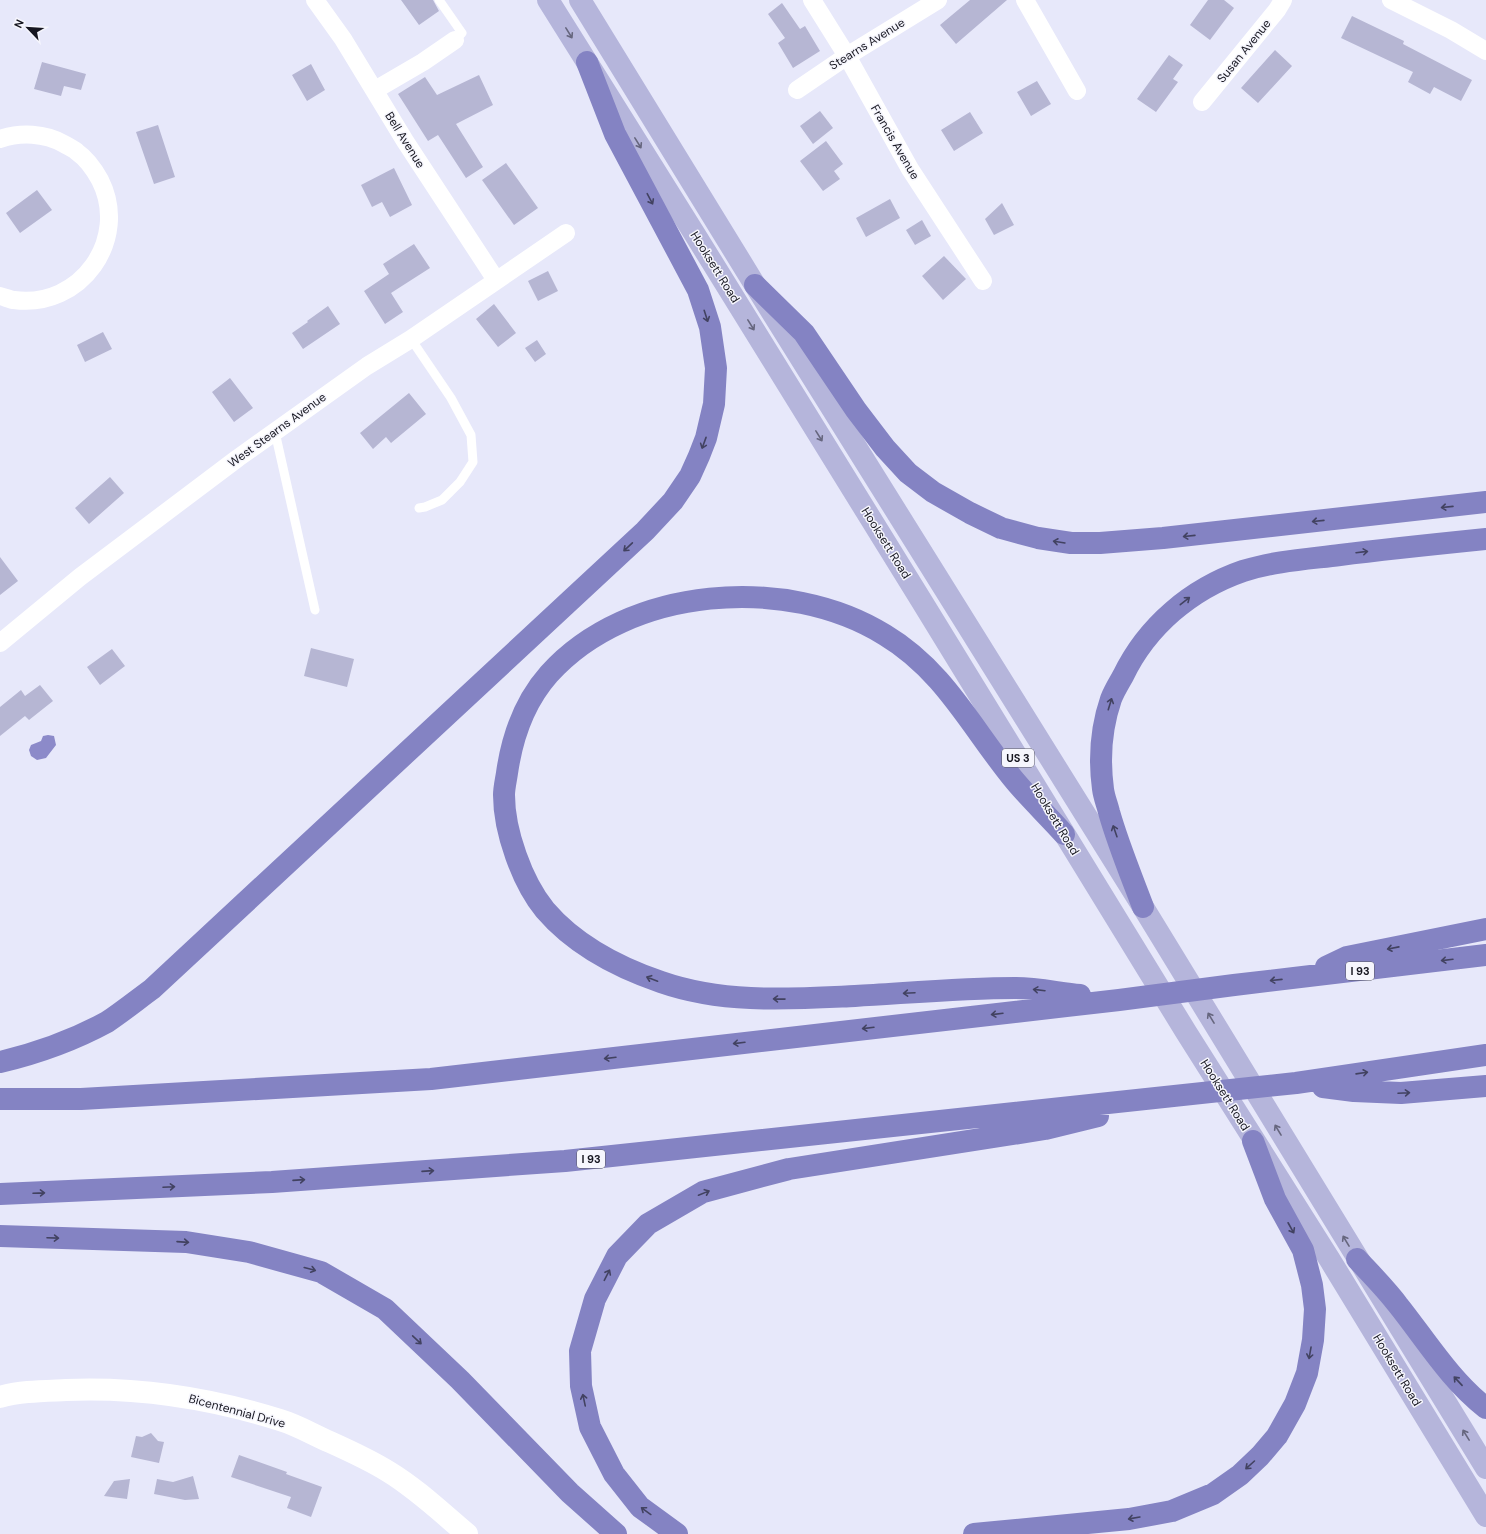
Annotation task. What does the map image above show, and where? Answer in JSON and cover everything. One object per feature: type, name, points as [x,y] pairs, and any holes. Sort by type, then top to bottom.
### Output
[{"type":"highway","points":[[0,1062],[32,1055],[77,1037],[108,1021],[152,990],[645,531],[673,501],[690,476],[706,438],[714,404],[716,368],[710,327],[698,290],[615,134],[587,62]]},
{"type":"highway","points":[[755,285],[804,333],[872,432],[908,473],[933,492],[970,514],[1001,528],[1038,538],[1071,544],[1100,543],[1171,538],[1486,502]]},
{"type":"highway","points":[[1143,907],[1114,829],[1103,790],[1100,761],[1103,728],[1111,699],[1126,669],[1144,641],[1164,618],[1189,597],[1216,582],[1244,571],[1280,563],[1363,552],[1486,539]]},
{"type":"highway","points":[[1064,834],[1015,781],[966,713],[943,684],[923,664],[887,635],[838,612],[776,598],[746,596],[710,598],[682,602],[644,613],[614,625],[567,656],[547,676],[530,703],[515,734],[508,763],[504,794],[508,825],[516,857],[529,887],[545,910],[569,934],[596,954],[626,969],[661,982],[696,993],[740,998],[788,999],[1019,988],[1119,1000]]},
{"type":"highway","points":[[1303,978],[1347,957],[1486,929]]},
{"type":"highway","name":"I 93","points":[[0,1099],[81,1099],[431,1079],[1119,1000],[1234,984],[1303,978],[1486,956]]},
{"type":"highway","name":"I 93","points":[[0,1194],[272,1182],[565,1161],[1296,1083],[1486,1055]]},
{"type":"highway","points":[[1296,1083],[1354,1091],[1401,1093],[1486,1086]]},
{"type":"highway","points":[[678,1534],[640,1507],[614,1474],[590,1427],[581,1386],[580,1351],[595,1299],[617,1256],[648,1224],[703,1192],[789,1169],[1045,1129],[1179,1096]]},
{"type":"highway","points":[[974,1534],[1129,1519],[1172,1511],[1213,1494],[1240,1475],[1260,1456],[1277,1436],[1295,1404],[1307,1373],[1313,1340],[1315,1309],[1312,1285],[1303,1250],[1275,1199],[1253,1141]]},
{"type":"highway","points":[[0,1236],[186,1242],[249,1252],[321,1272],[385,1310],[460,1380],[570,1493],[616,1534]]},
{"type":"highway","points":[[1357,1259],[1398,1304],[1441,1363],[1475,1400],[1486,1408]]},
{"type":"main road","name":"Hooksett Road","points":[[548,0],[694,233],[1253,1141],[1330,1260],[1486,1516]]},
{"type":"main road","name":"Hooksett Road","points":[[580,0],[755,285],[1143,907],[1486,1468]]},
{"type":"street","name":"Bell Avenue","points":[[315,0],[343,39],[405,141],[496,280]]},
{"type":"street","name":"Francis Avenue","points":[[812,0],[847,56],[910,169],[983,281]]},
{"type":"street","name":"Stearns Avenue","points":[[797,90],[847,56],[938,0]]},
{"type":"street","points":[[1025,0],[1077,91]]},
{"type":"street","name":"Susan Avenue","points":[[1202,102],[1284,0]]},
{"type":"street","points":[[1391,0],[1451,30],[1486,51]]},
{"type":"street","points":[[375,90],[423,62],[456,40]]},
{"type":"street","points":[[0,140],[10,136],[34,135],[57,140],[78,152],[94,169],[105,190],[110,213],[107,237],[99,259],[84,278],[65,292],[40,300],[14,300],[0,296]]},
{"type":"street","name":"West Stearns Avenue","points":[[0,643],[80,577],[275,432],[367,366],[411,339],[566,233]]},
{"type":"street","name":"Bicentennial Drive","points":[[0,1397],[47,1391],[86,1389],[126,1390],[205,1400],[282,1420],[390,1472],[421,1495],[467,1534]]},
{"type":"lane","points":[[439,0],[462,33],[456,40]]},
{"type":"lane","points":[[411,339],[451,398],[471,435],[473,462],[460,482],[442,500],[419,508]]},
{"type":"lane","points":[[275,432],[315,610]]},
{"type":"shaded area","points":[[43,736],[54,736],[56,745],[46,758],[37,760],[31,756],[29,750],[31,745],[41,741]]},
{"type":"building","points":[[401,0],[433,0],[439,11],[419,25]]},
{"type":"building","points":[[970,0],[1007,0],[956,44],[940,25]]},
{"type":"building","points":[[1208,0],[1224,0],[1234,8],[1210,40],[1190,25]]},
{"type":"building","points":[[782,3],[800,29],[805,26],[820,51],[793,68],[778,43],[785,38],[768,14]]},
{"type":"building","points":[[1352,16],[1404,41],[1403,44],[1472,80],[1461,101],[1434,87],[1430,94],[1408,82],[1413,72],[1341,38]]},
{"type":"building","points":[[1275,50],[1292,66],[1258,103],[1241,88]]},
{"type":"building","points":[[1169,55],[1183,65],[1173,79],[1178,82],[1156,112],[1137,99]]},
{"type":"building","points":[[42,62],[86,74],[81,90],[64,86],[61,96],[34,89]]},
{"type":"building","points":[[311,64],[325,90],[307,101],[292,75]]},
{"type":"building","points":[[479,75],[493,105],[456,124],[483,167],[466,178],[438,135],[428,141],[398,94],[425,77],[437,95]]},
{"type":"building","points":[[1037,81],[1051,104],[1031,116],[1017,92]]},
{"type":"building","points":[[820,111],[833,128],[813,144],[800,126]]},
{"type":"building","points":[[970,112],[983,133],[954,151],[941,130]]},
{"type":"building","points":[[158,125],[175,177],[154,184],[136,132]]},
{"type":"building","points":[[826,141],[843,164],[834,171],[840,179],[823,191],[800,161]]},
{"type":"building","points":[[506,163],[538,208],[514,225],[482,180]]},
{"type":"building","points":[[394,168],[412,205],[390,217],[382,202],[372,207],[361,185]]},
{"type":"building","points":[[37,190],[52,210],[20,233],[6,213]]},
{"type":"building","points":[[890,199],[900,218],[866,237],[856,218]]},
{"type":"building","points":[[1002,203],[1014,225],[994,235],[985,219]]},
{"type":"building","points":[[922,220],[931,236],[915,245],[906,230]]},
{"type":"building","points":[[414,244],[430,268],[391,293],[403,312],[385,324],[364,291],[389,274],[383,264]]},
{"type":"building","points":[[944,256],[966,279],[943,300],[922,276]]},
{"type":"building","points":[[548,271],[558,291],[538,301],[528,281]]},
{"type":"building","points":[[494,304],[516,333],[498,347],[476,319]]},
{"type":"building","points":[[328,306],[340,324],[303,349],[292,333]]},
{"type":"building","points":[[103,332],[112,349],[85,362],[77,345]]},
{"type":"building","points":[[537,340],[546,354],[535,362],[525,348]]},
{"type":"building","points":[[230,378],[253,408],[234,422],[212,392]]},
{"type":"building","points":[[409,393],[426,414],[391,443],[386,437],[373,449],[360,433]]},
{"type":"building","points":[[110,477],[124,493],[89,524],[75,508]]},
{"type":"building","points":[[0,557],[18,581],[0,595]]},
{"type":"building","points":[[311,648],[354,659],[347,687],[304,676]]},
{"type":"building","points":[[112,649],[125,666],[100,685],[87,667]]},
{"type":"building","points":[[40,685],[53,701],[29,720],[25,716],[0,736],[0,707],[21,690],[25,696]]},
{"type":"building","points":[[151,1433],[158,1441],[164,1442],[159,1463],[131,1457],[136,1436],[142,1437]]},
{"type":"building","points":[[239,1455],[287,1472],[286,1474],[322,1487],[311,1517],[287,1508],[291,1497],[231,1477]]},
{"type":"building","points":[[193,1476],[199,1499],[185,1500],[154,1494],[157,1479],[173,1482]]},
{"type":"building","points":[[130,1479],[127,1499],[104,1496],[114,1481]]}]
